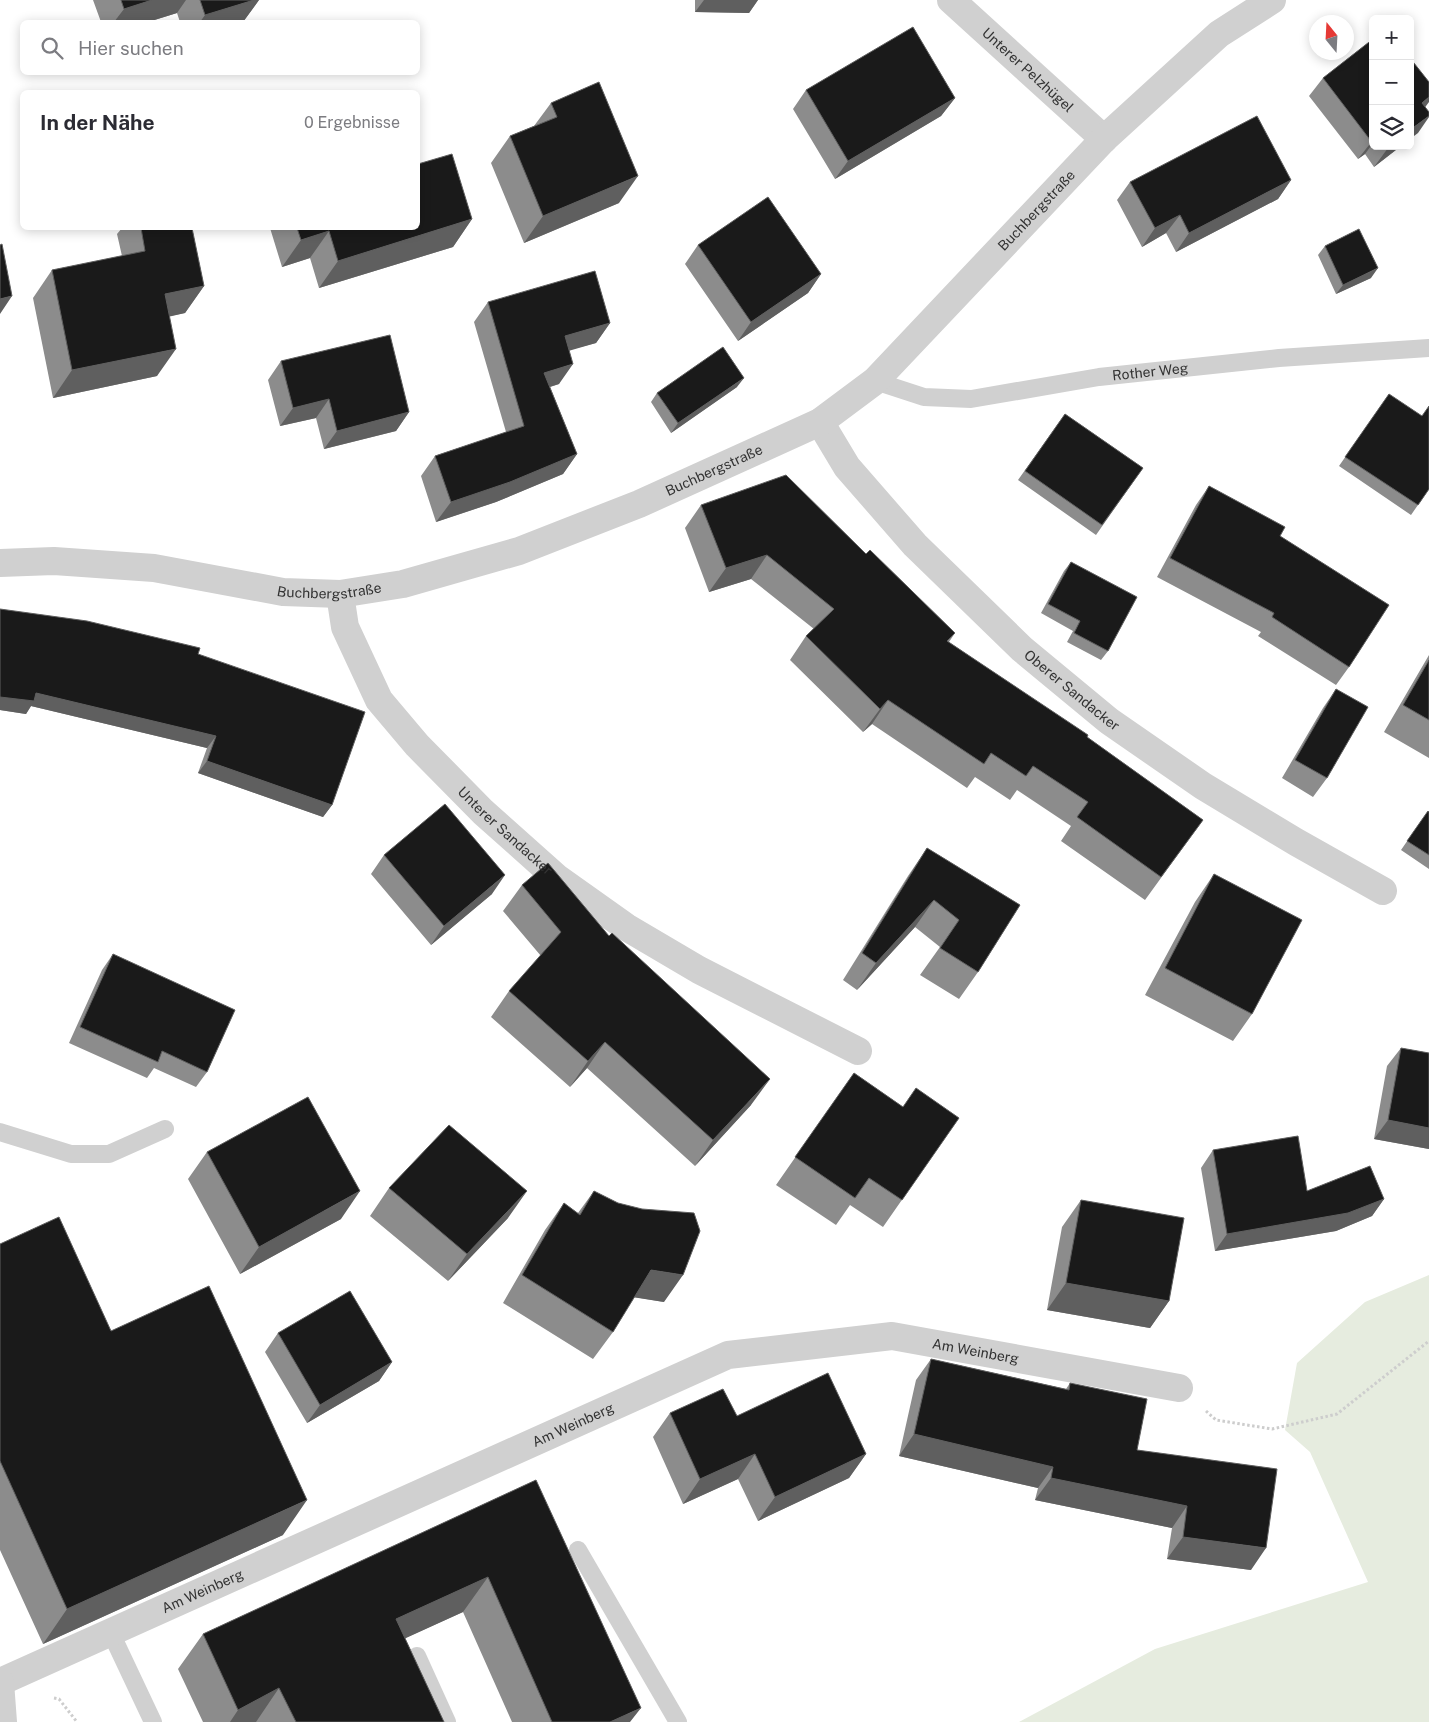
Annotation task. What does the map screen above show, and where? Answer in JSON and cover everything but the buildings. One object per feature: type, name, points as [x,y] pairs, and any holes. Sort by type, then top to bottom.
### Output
[{"type":"street","name":"Unterer Pelzhügel","points":[[951,0],[1104,139]]},
{"type":"street","name":"Buchbergstraße","points":[[0,563],[54,561],[154,568],[283,592],[340,594],[403,584],[519,551],[639,504],[820,422],[875,381],[1104,139],[1219,34],[1272,0]]},
{"type":"street","name":"Oberer Sandacker","points":[[820,422],[847,466],[915,545],[1022,649],[1094,709],[1203,786],[1296,842],[1383,891]]},
{"type":"street","name":"Unterer Sandacker","points":[[340,594],[345,627],[379,700],[417,744],[483,812],[557,878],[626,926],[698,970],[858,1051]]},
{"type":"street","name":"Am Weinberg","points":[[0,1682],[728,1355],[892,1336],[1179,1388]]},
{"type":"street","points":[[0,1682],[3,1722]]},
{"type":"lane","name":"Rother Weg","points":[[875,381],[924,397],[971,399],[1118,375],[1279,358],[1429,348]]},
{"type":"lane","points":[[0,1132],[71,1154],[109,1154],[165,1129]]},
{"type":"lane","points":[[578,1550],[678,1722]]},
{"type":"lane","points":[[111,1633],[153,1722]]},
{"type":"lane","points":[[417,1656],[447,1722]]},
{"type":"path","points":[[1179,1388],[1216,1420],[1272,1429],[1337,1414],[1429,1341]]},
{"type":"shaded area","points":[[1429,1275],[1429,1722],[1019,1722],[1155,1649],[1368,1582],[1310,1452],[1285,1430],[1297,1363],[1365,1302]]}]
